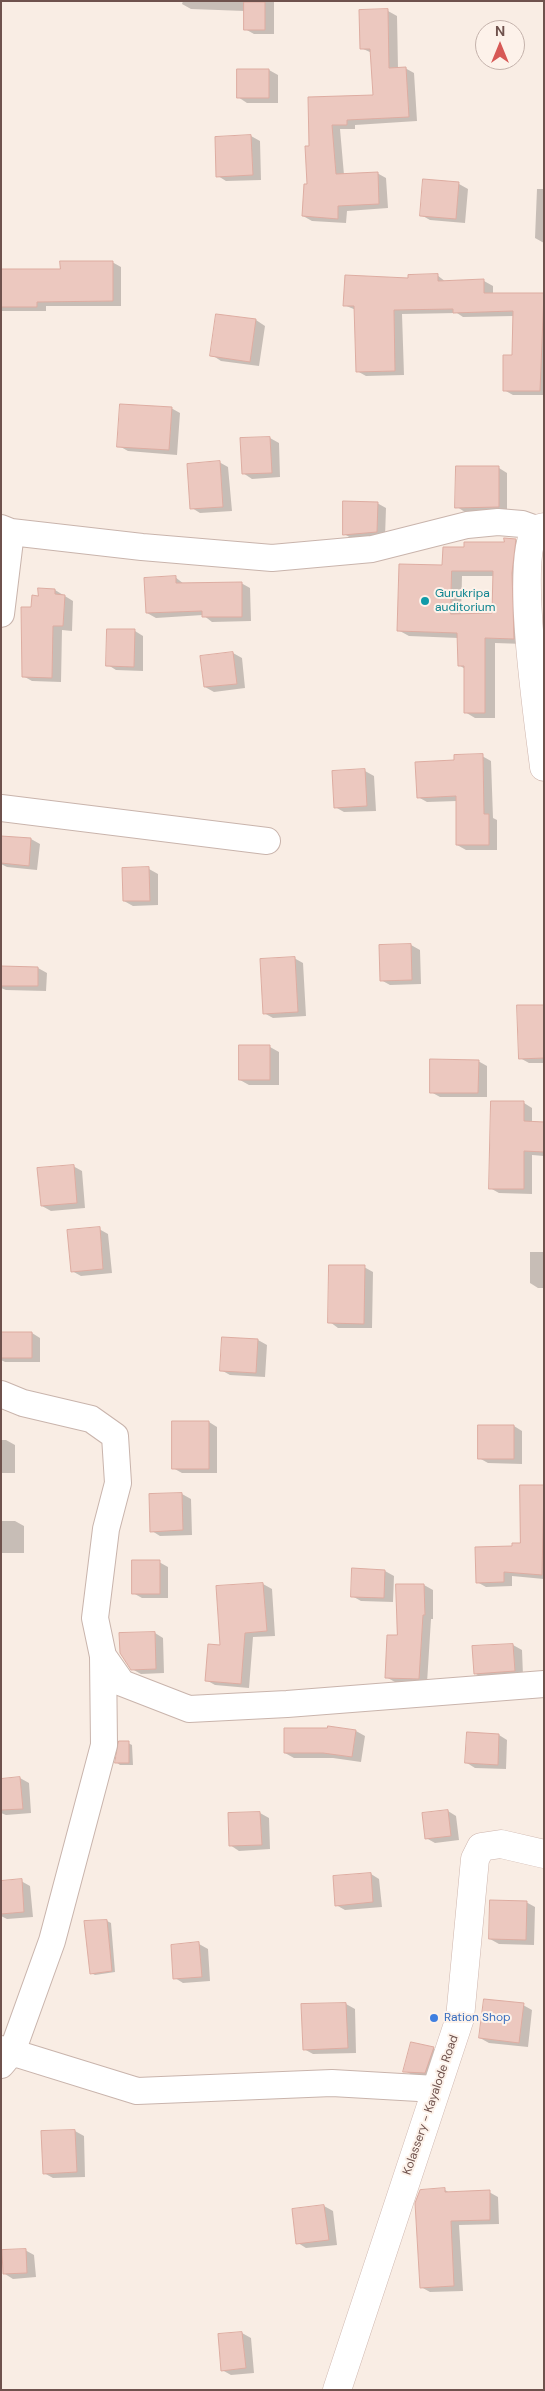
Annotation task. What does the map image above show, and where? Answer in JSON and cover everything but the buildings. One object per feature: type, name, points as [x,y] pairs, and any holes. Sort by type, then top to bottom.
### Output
[{"type":"main road","points":[[540,528],[531,541],[528,618],[529,646],[544,767]]},
{"type":"main road","name":"Kolassery - Kayalode Road","points":[[337,2390],[460,2018],[475,1859],[481,1847],[501,1844],[544,1854]]},
{"type":"street","points":[[1,614],[6,530],[142,547],[272,558],[372,549],[467,525],[490,522],[522,524],[540,528]]},
{"type":"street","points":[[1,808],[267,841]]},
{"type":"street","points":[[1,1394],[23,1403],[91,1419],[115,1436],[118,1483],[106,1529],[95,1618],[103,1656],[104,1746],[52,1941],[5,2055],[138,2091],[332,2083],[436,2090]]},
{"type":"street","points":[[103,1656],[122,1683],[189,1709],[287,1704],[544,1684]]},
{"type":"place","name":"Gurukripa auditorium","points":[[425,601]]},
{"type":"place","name":"Ration Shop","points":[[434,2018]]}]
